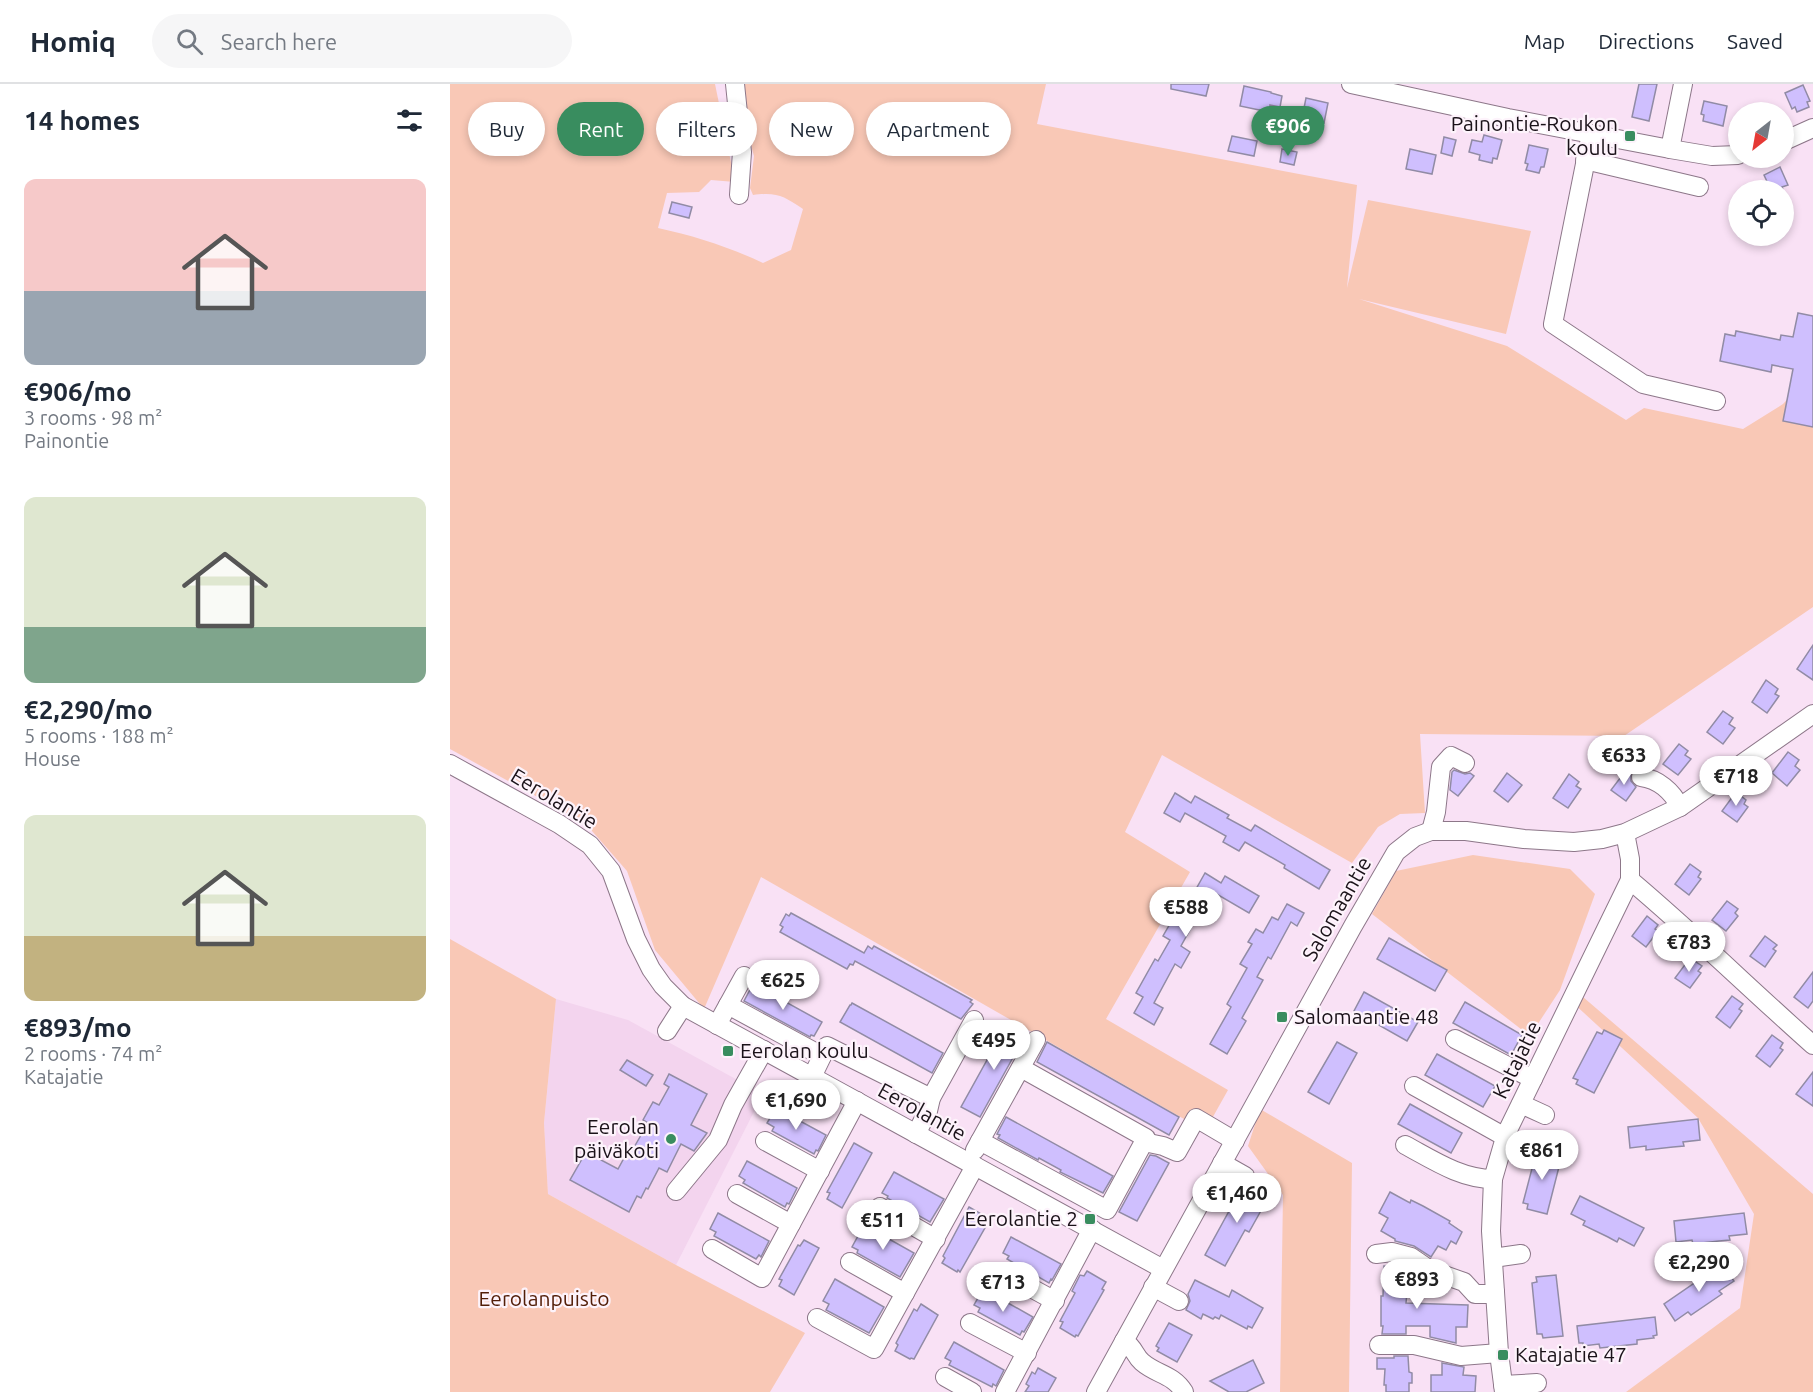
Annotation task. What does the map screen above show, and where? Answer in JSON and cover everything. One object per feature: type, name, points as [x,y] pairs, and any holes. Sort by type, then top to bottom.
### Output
[{"type":"street","points":[[735,84],[742,152],[739,195]]},
{"type":"street","points":[[1350,84],[1396,89],[1508,118],[1670,149],[1712,156],[1728,155]]},
{"type":"street","points":[[1670,149],[1683,84]]},
{"type":"street","points":[[1794,137],[1813,128]]},
{"type":"street","points":[[1591,134],[1553,324],[1643,384],[1716,401]]},
{"type":"street","points":[[1585,160],[1699,187]]},
{"type":"street","name":"Salomaantie","points":[[1096,1392],[1396,852],[1415,837],[1431,831],[1466,831],[1524,839],[1575,842],[1602,839],[1625,833],[1680,807],[1813,714]]},
{"type":"street","points":[[1431,831],[1436,812],[1441,767],[1451,756],[1465,763]]},
{"type":"street","name":"Eerolantie","points":[[450,764],[559,824],[590,845],[612,871],[636,939],[651,969],[663,986],[683,1006],[1164,1269]]},
{"type":"street","points":[[1641,777],[1654,778],[1675,797],[1680,807]]},
{"type":"street","name":"Katajatie","points":[[1504,1389],[1499,1353],[1491,1231],[1493,1179],[1506,1134],[1630,880],[1630,860],[1625,833]]},
{"type":"street","points":[[1630,880],[1685,927],[1813,1045]]},
{"type":"street","points":[[717,1025],[744,976]]},
{"type":"street","points":[[728,1005],[822,1056]]},
{"type":"street","points":[[667,1031],[683,1006]]},
{"type":"street","points":[[916,1134],[928,1111],[931,1098],[974,1020]]},
{"type":"street","points":[[1455,1039],[1533,1079]]},
{"type":"street","points":[[817,1318],[874,1349],[936,1239],[980,1141],[1036,1040]]},
{"type":"street","points":[[812,1077],[827,1046],[931,1098]]},
{"type":"street","points":[[676,1191],[718,1140],[764,1050]]},
{"type":"street","points":[[1005,1392],[1146,1138],[1021,1068]]},
{"type":"street","points":[[1414,1086],[1498,1133],[1506,1134]]},
{"type":"street","points":[[712,1250],[762,1278],[857,1101]]},
{"type":"street","points":[[1521,1104],[1545,1115]]},
{"type":"street","points":[[1144,1142],[1177,1152],[1197,1118],[1235,1141]]},
{"type":"street","points":[[765,1141],[820,1171]]},
{"type":"street","points":[[980,1141],[1107,1210]]},
{"type":"street","points":[[1405,1145],[1453,1172],[1493,1179]]},
{"type":"street","points":[[1222,1163],[1245,1176]]},
{"type":"street","points":[[737,1194],[791,1224]]},
{"type":"street","points":[[880,1207],[936,1239]]},
{"type":"street","points":[[1376,1254],[1392,1252],[1411,1257],[1431,1270],[1464,1282],[1475,1294],[1495,1292]]},
{"type":"street","points":[[1493,1258],[1521,1254]]},
{"type":"street","points":[[850,1262],[905,1293]]},
{"type":"street","points":[[1002,1272],[1055,1301]]},
{"type":"street","points":[[1153,1287],[1179,1301]]},
{"type":"street","points":[[970,1323],[1027,1353]]},
{"type":"street","points":[[1124,1341],[1131,1346],[1141,1362],[1178,1382],[1184,1392]]},
{"type":"street","points":[[1379,1345],[1414,1345],[1461,1356],[1499,1353]]},
{"type":"street","points":[[945,1377],[972,1392]]},
{"type":"street","points":[[1504,1389],[1537,1383]]},
{"type":"shaded area","points":[[556,999],[628,1020],[763,1094],[676,1265],[548,1194],[544,1123]]},
{"type":"green space","points":[[450,84],[715,84],[719,102],[656,102],[656,156],[730,156],[735,182],[711,180],[699,192],[667,193],[658,228],[712,242],[763,263],[791,250],[803,209],[780,196],[753,195],[750,188],[754,156],[757,156],[757,102],[739,102],[734,84],[1046,84],[1037,124],[1357,185],[1347,288],[1368,200],[1531,231],[1506,334],[1359,299],[1507,346],[1626,420],[1644,408],[1743,429],[1783,404],[1813,371],[1813,607],[1624,736],[1420,734],[1425,813],[1400,814],[1378,827],[1352,863],[1162,755],[1125,832],[1190,872],[1106,1019],[1228,1090],[1205,1131],[761,877],[704,1009],[655,950],[627,871],[585,823],[450,749]]},
{"type":"green space","points":[[1473,855],[1570,869],[1595,894],[1560,990],[1530,1036],[1372,914],[1396,871]]},
{"type":"green space","name":"Eerolanpuisto","points":[[450,939],[556,999],[544,1123],[548,1194],[805,1333],[770,1392],[450,1392]]},
{"type":"green space","points":[[1576,991],[1813,1194],[1813,1392],[1626,1392],[1740,1308],[1754,1214],[1698,1118],[1571,1001]]},
{"type":"green space","points":[[1260,1109],[1352,1163],[1349,1392],[1280,1392],[1283,1195],[1248,1146]]},
{"type":"building","points":[[1171,84],[1209,84],[1206,96],[1171,89]]},
{"type":"building","points":[[1639,84],[1657,84],[1649,121],[1632,117]]},
{"type":"building","points":[[1803,85],[1810,101],[1807,102],[1809,107],[1797,112],[1794,102],[1789,102],[1785,93]]},
{"type":"building","points":[[1244,86],[1282,96],[1280,107],[1270,105],[1269,112],[1240,106]]},
{"type":"building","points":[[1306,98],[1328,103],[1324,123],[1302,118]]},
{"type":"building","points":[[1704,101],[1727,106],[1723,126],[1703,121],[1704,115],[1701,114]]},
{"type":"building","points":[[1484,135],[1502,140],[1497,159],[1493,158],[1492,163],[1479,160],[1480,155],[1469,152],[1472,140],[1482,142]]},
{"type":"building","points":[[1232,136],[1257,141],[1254,156],[1228,151]]},
{"type":"building","points":[[1444,137],[1456,140],[1452,156],[1441,153]]},
{"type":"building","points":[[1529,145],[1548,149],[1544,167],[1541,167],[1539,173],[1526,170],[1528,164],[1525,163]]},
{"type":"building","points":[[1282,149],[1297,152],[1294,165],[1280,162]]},
{"type":"building","points":[[1410,149],[1436,155],[1432,174],[1406,169]]},
{"type":"building","points":[[1780,168],[1786,180],[1766,180],[1764,175]]},
{"type":"building","points":[[672,202],[692,207],[689,218],[669,213]]},
{"type":"building","points":[[1798,313],[1813,316],[1813,427],[1783,421],[1793,369],[1772,365],[1771,372],[1720,361],[1725,334],[1735,336],[1736,331],[1780,340],[1781,335],[1793,337]]},
{"type":"building","points":[[1813,645],[1813,680],[1797,669]]},
{"type":"building","points":[[1766,680],[1778,689],[1775,694],[1779,696],[1767,713],[1752,702]]},
{"type":"building","points":[[1723,711],[1733,718],[1729,724],[1735,728],[1723,744],[1707,732]]},
{"type":"building","points":[[1679,744],[1688,751],[1685,755],[1691,759],[1678,775],[1663,764]]},
{"type":"building","points":[[1788,752],[1799,760],[1795,766],[1800,770],[1787,786],[1772,773]]},
{"type":"building","points":[[1627,769],[1636,787],[1626,801],[1611,790]]},
{"type":"building","points":[[1454,770],[1474,776],[1458,796],[1450,790]]},
{"type":"building","points":[[1507,773],[1522,785],[1508,802],[1494,791]]},
{"type":"building","points":[[1569,774],[1579,782],[1576,786],[1581,789],[1568,808],[1553,798]]},
{"type":"building","points":[[1736,792],[1746,800],[1744,804],[1748,807],[1737,822],[1722,811]]},
{"type":"building","points":[[1175,793],[1191,803],[1195,796],[1229,815],[1227,818],[1251,831],[1255,825],[1330,870],[1319,889],[1284,868],[1285,865],[1245,842],[1239,851],[1223,842],[1226,836],[1185,813],[1180,822],[1164,813]]},
{"type":"building","points":[[1690,864],[1701,872],[1698,877],[1701,879],[1689,895],[1675,884]]},
{"type":"building","points":[[1205,873],[1221,883],[1225,876],[1259,896],[1249,913],[1215,893],[1210,903],[1206,901],[1181,946],[1190,952],[1181,968],[1175,964],[1154,1003],[1163,1008],[1154,1025],[1134,1013],[1143,997],[1136,993],[1155,959],[1158,961],[1170,940],[1163,936],[1182,903],[1187,905]]},
{"type":"building","points":[[1727,901],[1738,909],[1735,913],[1738,916],[1726,931],[1712,920]]},
{"type":"building","points":[[1287,904],[1304,913],[1297,926],[1291,922],[1271,959],[1268,957],[1257,977],[1263,980],[1242,1018],[1246,1021],[1227,1054],[1210,1044],[1231,1007],[1227,1004],[1247,968],[1240,964],[1252,944],[1248,942],[1256,929],[1263,933],[1272,917],[1278,920]]},
{"type":"building","points":[[791,913],[864,953],[868,946],[872,949],[874,946],[972,1000],[970,1002],[973,1004],[961,1019],[855,961],[847,969],[780,932],[783,927],[780,925],[786,914],[789,916]]},
{"type":"building","points":[[1647,916],[1658,925],[1655,929],[1658,931],[1646,947],[1632,936]]},
{"type":"building","points":[[1765,936],[1777,945],[1773,949],[1776,951],[1765,967],[1750,956]]},
{"type":"building","points":[[1389,938],[1447,970],[1435,991],[1377,959]]},
{"type":"building","points":[[1690,958],[1702,966],[1698,971],[1701,973],[1690,988],[1675,978]]},
{"type":"building","points":[[1813,972],[1813,1001],[1808,1008],[1794,997]]},
{"type":"building","points":[[753,984],[822,1022],[814,1036],[810,1037],[744,1001]]},
{"type":"building","points":[[1364,992],[1418,1022],[1407,1041],[1354,1011]]},
{"type":"building","points":[[1732,996],[1743,1004],[1739,1009],[1742,1011],[1730,1028],[1716,1017]]},
{"type":"building","points":[[1465,1002],[1522,1035],[1511,1055],[1453,1023]]},
{"type":"building","points":[[852,1003],[943,1053],[932,1073],[840,1022]]},
{"type":"building","points":[[1007,1024],[1026,1034],[980,1117],[961,1107]]},
{"type":"building","points":[[1604,1030],[1622,1039],[1594,1093],[1576,1084],[1578,1080],[1573,1078],[1597,1032],[1602,1034]]},
{"type":"building","points":[[1772,1035],[1783,1043],[1780,1048],[1783,1050],[1770,1067],[1756,1056]]},
{"type":"building","points":[[1047,1042],[1179,1117],[1169,1135],[1037,1062]]},
{"type":"building","points":[[1337,1042],[1357,1053],[1329,1104],[1308,1092]]},
{"type":"building","points":[[1437,1054],[1495,1086],[1483,1107],[1425,1075]]},
{"type":"building","points":[[627,1060],[653,1075],[646,1086],[620,1070]]},
{"type":"building","points":[[1813,1072],[1813,1106],[1796,1094]]},
{"type":"building","name":"Eerolan päiväkoti","points":[[669,1074],[707,1094],[691,1125],[707,1133],[694,1151],[681,1144],[667,1172],[659,1168],[648,1189],[646,1188],[641,1198],[637,1196],[629,1212],[570,1180],[586,1152],[618,1169],[630,1147],[633,1149],[648,1123],[643,1120],[653,1102],[659,1105],[669,1087],[664,1084]]},
{"type":"building","points":[[1410,1104],[1462,1133],[1451,1153],[1398,1124]]},
{"type":"building","points":[[776,1108],[826,1135],[818,1151],[816,1150],[814,1154],[772,1131],[774,1127],[767,1123]]},
{"type":"building","points":[[1006,1117],[1113,1176],[1103,1193],[998,1138],[1000,1135],[997,1134]]},
{"type":"building","points":[[1698,1119],[1700,1140],[1683,1142],[1684,1146],[1646,1150],[1646,1146],[1630,1148],[1628,1127]]},
{"type":"building","points":[[854,1143],[872,1153],[842,1208],[827,1199],[830,1193],[827,1192]]},
{"type":"building","points":[[1542,1150],[1562,1155],[1547,1214],[1527,1209],[1528,1204],[1523,1203],[1536,1153],[1541,1155]]},
{"type":"building","points":[[1150,1155],[1169,1163],[1137,1221],[1119,1212]]},
{"type":"building","points":[[747,1161],[797,1188],[789,1204],[787,1203],[785,1207],[743,1183],[745,1180],[739,1176]]},
{"type":"building","points":[[894,1172],[944,1199],[930,1222],[882,1193]]},
{"type":"building","points":[[1256,1178],[1264,1183],[1258,1194],[1264,1197],[1260,1205],[1263,1207],[1249,1232],[1245,1230],[1225,1266],[1205,1255],[1234,1202],[1237,1204],[1246,1187],[1251,1185]]},
{"type":"building","points":[[1390,1192],[1410,1203],[1411,1200],[1450,1221],[1449,1223],[1462,1232],[1456,1244],[1451,1241],[1446,1250],[1438,1246],[1431,1257],[1414,1246],[1395,1241],[1381,1231],[1388,1218],[1379,1213]]},
{"type":"building","points":[[1580,1196],[1644,1228],[1634,1246],[1619,1238],[1617,1242],[1583,1225],[1585,1221],[1571,1214]]},
{"type":"building","points":[[969,1207],[988,1218],[984,1225],[986,1226],[960,1272],[958,1270],[957,1272],[942,1263],[945,1258],[943,1256]]},
{"type":"building","points":[[718,1213],[769,1241],[761,1257],[759,1255],[756,1259],[714,1236],[716,1232],[710,1229]]},
{"type":"building","points":[[1744,1213],[1747,1234],[1729,1236],[1730,1240],[1693,1244],[1692,1240],[1676,1242],[1674,1221]]},
{"type":"building","points":[[864,1225],[914,1253],[900,1277],[857,1253],[858,1250],[852,1247]]},
{"type":"building","points":[[1011,1237],[1061,1264],[1049,1283],[1007,1259],[1009,1256],[1003,1253]]},
{"type":"building","points":[[804,1240],[819,1248],[794,1295],[779,1286],[782,1280],[779,1279],[798,1245],[800,1246]]},
{"type":"building","points":[[1394,1264],[1409,1269],[1406,1303],[1468,1305],[1467,1327],[1456,1327],[1456,1343],[1430,1337],[1430,1326],[1406,1326],[1406,1334],[1382,1334],[1381,1296],[1383,1296],[1384,1266],[1394,1267]]},
{"type":"building","points":[[1722,1264],[1734,1281],[1719,1291],[1722,1294],[1691,1315],[1688,1312],[1675,1321],[1664,1304]]},
{"type":"building","points":[[1087,1271],[1106,1282],[1102,1289],[1104,1290],[1078,1336],[1075,1337],[1060,1328],[1063,1322],[1060,1321],[1075,1293],[1072,1291],[1080,1275],[1084,1276]]},
{"type":"building","points":[[1556,1275],[1563,1336],[1543,1338],[1542,1334],[1537,1334],[1532,1283],[1537,1282],[1536,1277]]},
{"type":"building","points":[[835,1279],[884,1307],[869,1333],[826,1310],[829,1304],[823,1301]]},
{"type":"building","points":[[1195,1280],[1229,1297],[1232,1290],[1263,1308],[1252,1328],[1248,1326],[1247,1329],[1221,1315],[1219,1319],[1215,1317],[1213,1319],[1203,1314],[1201,1319],[1186,1310],[1190,1301],[1188,1294]]},
{"type":"building","points":[[983,1289],[1033,1317],[1024,1332],[1022,1331],[1020,1335],[978,1312],[980,1308],[974,1305]]},
{"type":"building","points":[[921,1304],[938,1315],[914,1359],[910,1359],[895,1351],[898,1345],[896,1343],[914,1309],[917,1311]]},
{"type":"building","points":[[1655,1317],[1657,1335],[1653,1336],[1654,1338],[1637,1340],[1637,1344],[1600,1348],[1599,1344],[1583,1346],[1583,1343],[1579,1343],[1577,1326]]},
{"type":"building","points":[[1169,1323],[1192,1335],[1177,1362],[1157,1351],[1159,1348],[1156,1346]]},
{"type":"building","points":[[954,1342],[1004,1370],[996,1386],[993,1384],[992,1387],[949,1365],[951,1361],[945,1358]]},
{"type":"building","points":[[1394,1356],[1408,1356],[1409,1372],[1412,1373],[1409,1392],[1386,1392],[1385,1369],[1377,1369],[1377,1358],[1394,1358]]},
{"type":"building","points":[[1253,1360],[1264,1383],[1246,1392],[1229,1392],[1210,1381]]},
{"type":"building","points":[[1442,1363],[1464,1367],[1463,1375],[1476,1376],[1475,1392],[1431,1392],[1431,1375],[1442,1375]]},
{"type":"building","points":[[1038,1368],[1056,1378],[1048,1392],[1025,1392],[1032,1372],[1035,1374]]},
{"type":"place","name":"Painontie-Roukon koulu","points":[[1630,136]]},
{"type":"place","name":"Salomaantie 48","points":[[1282,1017]]},
{"type":"place","name":"Eerolan koulu","points":[[728,1051]]},
{"type":"place","name":"Eerolan päiväkoti","points":[[671,1139]]},
{"type":"place","name":"Eerolantie 2","points":[[1090,1219]]},
{"type":"place","name":"Katajatie 47","points":[[1503,1355]]}]
